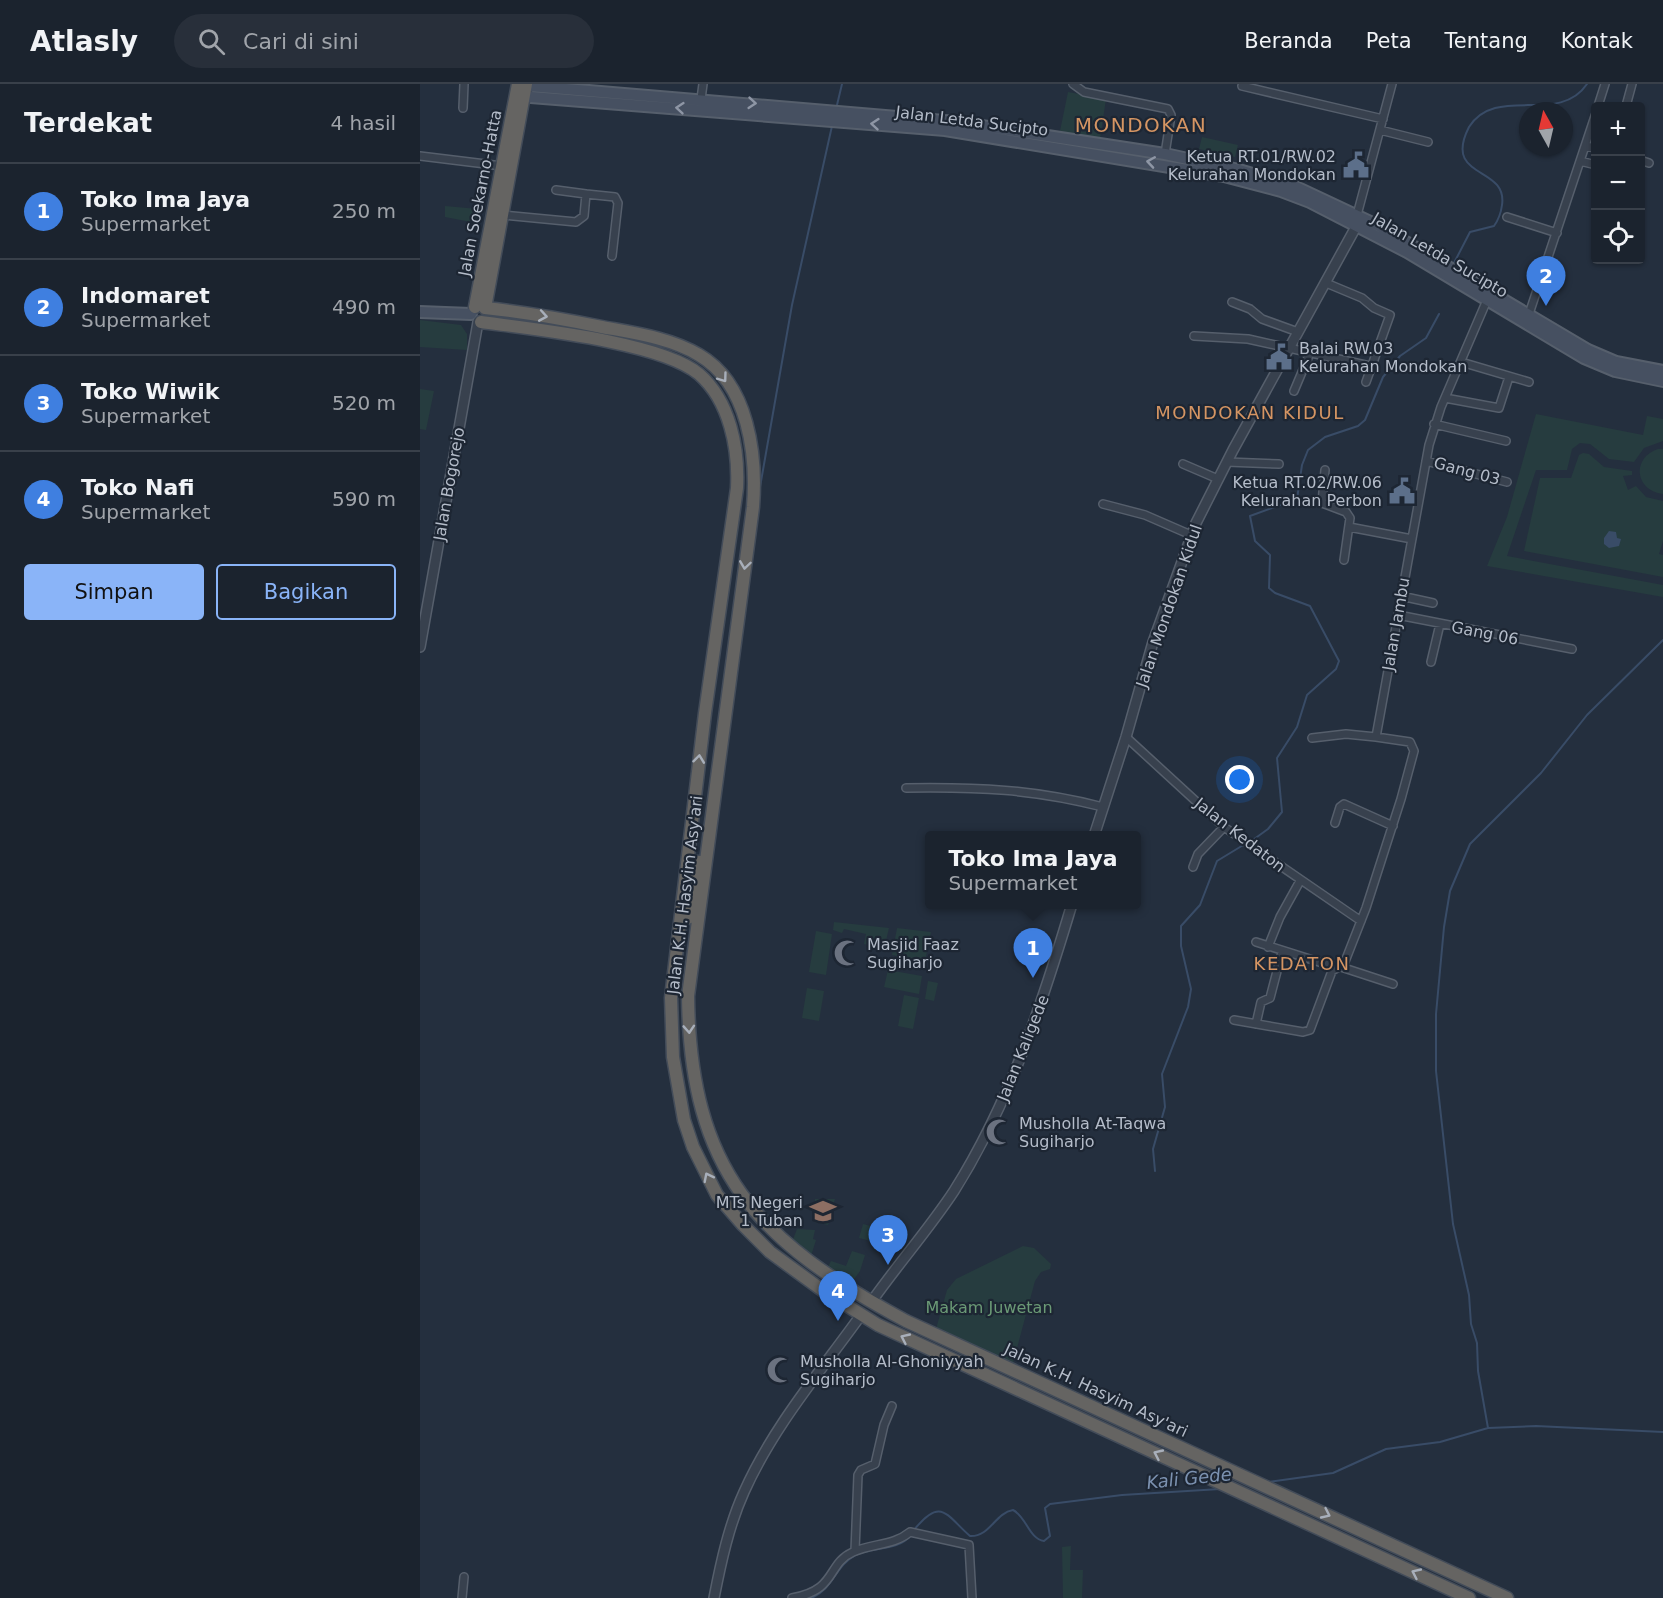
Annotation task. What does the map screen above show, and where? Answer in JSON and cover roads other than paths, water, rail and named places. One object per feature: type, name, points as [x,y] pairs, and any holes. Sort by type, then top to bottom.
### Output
[{"type":"highway","name":"Jalan Soekarno-Hatta","points":[[498,220],[502,166],[521,88]]},
{"type":"highway","name":"Jalan Soekarno-Hatta","points":[[478,315],[498,220],[521,88]]},
{"type":"highway","name":"Jalan K.H. Hasyim Asy'ari","points":[[478,315],[633,333],[686,349],[706,359],[718,371],[742,413],[753,451],[755,486],[691,958],[688,1014],[695,1080],[709,1132],[727,1172],[761,1219],[804,1258],[872,1301],[947,1341],[1507,1598]]},
{"type":"highway","name":"Jalan K.H. Hasyim Asy'ari","points":[[478,315],[671,359],[687,366],[703,378],[727,418],[737,455],[737,488],[688,846],[674,961],[671,1012],[675,1071],[688,1132],[708,1179],[730,1212],[770,1251],[805,1279],[861,1315],[915,1343],[1027,1392],[1469,1598]]},
{"type":"highway","points":[[727,418],[742,413]]},
{"type":"highway","points":[[688,846],[691,854],[697,854],[710,764],[720,750]]},
{"type":"highway","points":[[674,961],[683,948],[697,862],[702,862],[703,872]]},
{"type":"highway","points":[[947,1341],[957,1352],[1036,1388],[1034,1393],[1027,1392]]},
{"type":"main road","name":"Jalan Letda Sucipto","points":[[521,88],[701,99],[775,110]]},
{"type":"main road","name":"Jalan Letda Sucipto","points":[[521,88],[926,123],[1094,148],[1165,154],[1239,170],[1301,194],[1358,220],[1531,319],[1605,358],[1663,370]]},
{"type":"main road","name":"Jalan Letda Sucipto","points":[[1094,148],[1301,194]]},
{"type":"main road","name":"Jalan Letda Sucipto","points":[[1430,260],[1488,300],[1531,319],[1604,367],[1663,381]]},
{"type":"main road","points":[[420,312],[478,315]]},
{"type":"street","points":[[463,108],[464,84]]},
{"type":"street","points":[[701,99],[703,84]]},
{"type":"street","points":[[1073,84],[1083,92],[1166,107],[1171,116],[1165,154]]},
{"type":"street","points":[[1358,220],[1392,84]]},
{"type":"street","points":[[1599,102],[1605,84]]},
{"type":"street","points":[[1627,102],[1632,84]]},
{"type":"street","points":[[1242,86],[1383,119]]},
{"type":"street","points":[[1531,319],[1591,128]]},
{"type":"street","points":[[1380,130],[1428,142]]},
{"type":"street","points":[[1585,146],[1591,147]]},
{"type":"street","points":[[420,156],[502,166]]},
{"type":"street","points":[[1580,161],[1591,164]]},
{"type":"street","points":[[1645,162],[1649,163]]},
{"type":"street","points":[[556,190],[618,200],[612,256]]},
{"type":"street","points":[[498,220],[579,221],[584,216],[586,194]]},
{"type":"street","points":[[1507,218],[1557,233]]},
{"type":"street","name":"Jalan Mondokan Kidul","points":[[1126,737],[1153,642],[1191,535],[1227,462],[1326,283],[1358,220]]},
{"type":"street","points":[[1326,283],[1362,298],[1374,308],[1390,315],[1366,382]]},
{"type":"street","name":"Jalan Jambu","points":[[1376,737],[1434,424],[1488,300]]},
{"type":"street","points":[[1232,302],[1250,309],[1262,319],[1298,332]]},
{"type":"street","name":"Jalan Bogorejo","points":[[420,647],[424,601],[478,315]]},
{"type":"street","points":[[1194,336],[1248,339],[1370,366]]},
{"type":"street","points":[[1294,391],[1310,353]]},
{"type":"street","points":[[1461,362],[1529,382]]},
{"type":"street","points":[[1445,398],[1499,408],[1509,377]]},
{"type":"street","points":[[1434,424],[1506,441]]},
{"type":"street","name":"Gang 03","points":[[1426,460],[1507,482]]},
{"type":"street","points":[[1227,462],[1279,464]]},
{"type":"street","points":[[1183,464],[1218,479]]},
{"type":"street","points":[[1325,470],[1322,503],[1348,513],[1349,527],[1344,560]]},
{"type":"street","points":[[1103,504],[1152,518],[1191,535]]},
{"type":"street","points":[[1349,527],[1412,538]]},
{"type":"street","points":[[1401,596],[1433,603]]},
{"type":"street","name":"Gang 06","points":[[1398,615],[1572,649]]},
{"type":"street","points":[[1431,662],[1440,624]]},
{"type":"street","points":[[1234,1020],[1308,1031],[1361,921],[1393,826],[1414,747],[1410,742],[1346,734],[1312,738]]},
{"type":"street","points":[[1096,831],[1126,737]]},
{"type":"street","name":"Jalan Kedaton","points":[[1126,737],[1224,827],[1361,921]]},
{"type":"street","points":[[906,788],[1008,789],[1054,795],[1103,807]]},
{"type":"street","points":[[1335,823],[1340,807],[1344,804],[1393,826]]},
{"type":"street","points":[[1193,867],[1198,854],[1224,827]]},
{"type":"street","points":[[1268,947],[1280,917],[1300,881]]},
{"type":"street","name":"Jalan Kaligede","points":[[872,1301],[954,1190],[1001,1104],[1028,1045],[1070,909]]},
{"type":"street","points":[[1256,942],[1282,952],[1393,984]]},
{"type":"street","points":[[1256,1024],[1261,1002],[1270,998],[1282,952]]},
{"type":"street","points":[[714,1598],[729,1534],[750,1480],[780,1428],[861,1315]]},
{"type":"street","points":[[855,1551],[858,1475],[861,1470],[876,1464],[884,1425],[892,1406]]},
{"type":"street","points":[[792,1598],[817,1592],[846,1557],[855,1551],[899,1541],[914,1533],[969,1545],[972,1598]]},
{"type":"street","points":[[462,1598],[464,1577]]},
{"type":"water","points":[[1609,531],[1616,532],[1617,538],[1621,539],[1619,546],[1609,548],[1604,544],[1604,538]]},
{"type":"waterway","points":[[837,105],[842,84]]},
{"type":"waterway","points":[[1454,263],[1470,232],[1494,226],[1500,216],[1502,205],[1501,192],[1496,183],[1469,164],[1464,156],[1463,144],[1469,127],[1481,115],[1495,108],[1561,102],[1575,96],[1587,84]]},
{"type":"waterway","points":[[760,487],[792,305],[832,126]]},
{"type":"waterway","points":[[1250,842],[1268,829],[1282,812],[1277,758],[1297,727],[1307,695],[1336,669],[1339,661],[1310,606],[1275,593],[1269,588],[1270,555],[1255,541],[1250,516],[1297,499],[1302,465],[1308,450],[1325,437],[1358,426],[1365,420],[1383,377],[1400,356],[1426,338],[1439,314]]},
{"type":"waterway","points":[[1488,1428],[1478,1371],[1477,1343],[1471,1324],[1469,1295],[1453,1224],[1436,1071],[1436,1014],[1444,927],[1450,891],[1470,844],[1541,773],[1587,715],[1663,640]]},
{"type":"waterway","points":[[1155,1171],[1153,1149],[1165,1107],[1162,1074],[1188,1007],[1191,989],[1181,946],[1181,926],[1200,905],[1217,861],[1245,844]]},
{"type":"waterway","name":"Kali Gede","points":[[1268,1482],[1333,1473],[1386,1449],[1440,1442],[1488,1428],[1536,1426],[1663,1432]]},
{"type":"waterway","name":"Kali Gede","points":[[914,1530],[923,1520],[937,1511],[949,1516],[970,1536],[977,1535],[983,1533],[1002,1515],[1013,1510],[1031,1532],[1044,1541],[1050,1536],[1045,1508],[1050,1504],[1122,1495],[1220,1489]]},
{"type":"waterway","name":"Kali Gede","points":[[811,1598],[824,1590],[843,1565],[854,1556],[899,1544],[911,1535]]},
{"type":"place","name":"Ketua RT.01/RW.02 Kelurahan Mondokan","points":[[1356,165]]},
{"type":"place","name":"Indomaret","points":[[1546,306]]},
{"type":"place","name":"Balai RW.03 Kelurahan Mondokan","points":[[1279,357]]},
{"type":"place","name":"Ketua RT.02/RW.06 Kelurahan Perbon","points":[[1402,491]]},
{"type":"place","name":"Masjid Faaz Sugiharjo","points":[[847,953]]},
{"type":"place","name":"Toko Ima Jaya","points":[[1033,978]]},
{"type":"place","name":"Musholla At-Taqwa Sugiharjo","points":[[999,1132]]},
{"type":"place","name":"MTs Negeri 1 Tuban","points":[[823,1211]]},
{"type":"place","name":"Toko Wiwik","points":[[888,1265]]},
{"type":"place","name":"Toko Nafi","points":[[838,1321]]},
{"type":"place","name":"Musholla Al-Ghoniyyah Sugiharjo","points":[[780,1370]]},
{"type":"district","name":"MONDOKAN","points":[[1141,125]]},
{"type":"district","name":"MONDOKAN KIDUL","points":[[1250,412]]},
{"type":"district","name":"KEDATON","points":[[1302,963]]},
{"type":"park label","name":"Makam Juwetan","points":[[989,1307]]}]
